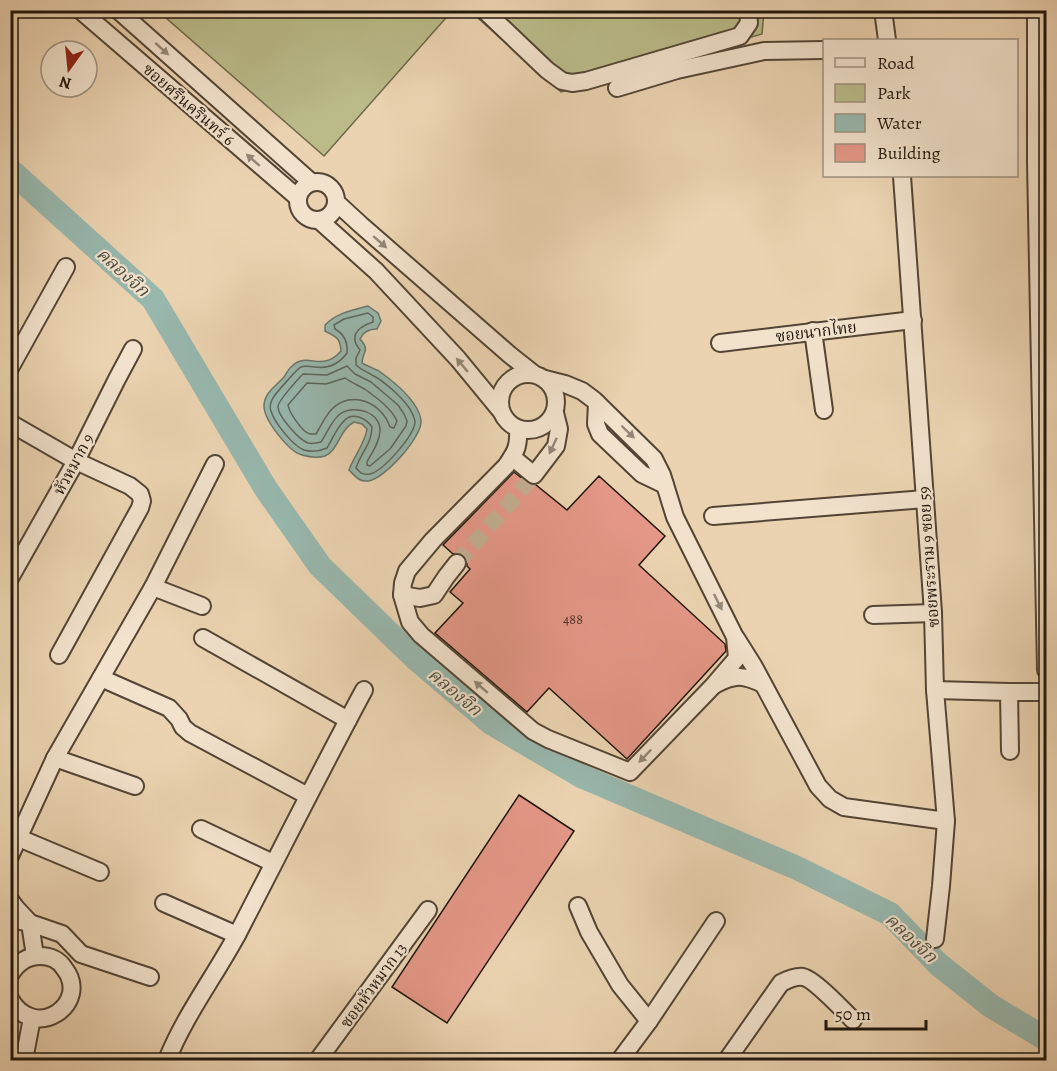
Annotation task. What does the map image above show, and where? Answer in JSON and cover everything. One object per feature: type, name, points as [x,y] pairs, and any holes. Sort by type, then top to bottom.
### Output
[{"type":"street","name":"ซอยศรีนครินทร์ 6","points":[[80,10],[298,198],[303,214],[308,218],[319,220]]},
{"type":"street","name":"ซอยศรีนครินทร์ 6","points":[[118,10],[311,182],[317,181],[329,186],[333,190],[336,202]]},
{"type":"street","points":[[484,10],[547,70],[562,81],[572,83],[586,81],[741,36],[749,22],[748,10]]},
{"type":"street","points":[[883,10],[887,39]]},
{"type":"street","points":[[1036,10],[1036,175],[1047,670]]},
{"type":"street","points":[[617,88],[676,70],[764,51],[823,50]]},
{"type":"street","name":"ซอยพระราม 9 ซอย 59","points":[[902,177],[933,613],[935,690],[946,821],[935,939]]},
{"type":"street","points":[[298,198],[302,188],[311,182]]},
{"type":"street","points":[[336,202],[483,332],[552,386],[557,404],[550,421],[536,430],[527,431],[518,429],[504,418],[458,359],[376,271],[319,220],[333,212],[336,202]]},
{"type":"street","points":[[10,369],[66,267]]},
{"type":"street","name":"ซอยนากไทย","points":[[720,343],[913,320]]},
{"type":"street","points":[[813,331],[824,410]]},
{"type":"street","name":"หัวหมาก 9","points":[[10,578],[76,461],[134,349]]},
{"type":"street","points":[[500,410],[502,390],[507,382],[515,376],[525,374],[565,384],[582,391],[597,403],[654,459],[662,475],[675,517],[735,637],[753,665],[818,786],[830,799],[844,807],[946,821]]},
{"type":"street","points":[[512,457],[534,475],[556,446],[559,429],[555,413]]},
{"type":"street","points":[[10,423],[76,461],[130,486],[140,495],[142,501],[141,508],[59,655]]},
{"type":"street","points":[[518,429],[519,442],[506,466],[433,540],[407,570],[402,595],[410,622],[420,635],[532,731],[630,772],[737,658],[735,637]]},
{"type":"street","points":[[10,856],[55,758],[153,587],[215,464]]},
{"type":"street","points":[[713,516],[925,499]]},
{"type":"street","points":[[402,595],[420,598],[434,595],[458,563]]},
{"type":"street","points":[[153,587],[202,606]]},
{"type":"street","points":[[873,615],[933,613]]},
{"type":"street","points":[[203,638],[348,720]]},
{"type":"street","points":[[713,686],[737,676],[750,678],[763,684]]},
{"type":"street","points":[[101,678],[169,708],[190,733],[308,796]]},
{"type":"street","points":[[167,1060],[194,1007],[237,935],[364,690]]},
{"type":"street","points":[[935,690],[1047,692]]},
{"type":"street","points":[[1009,692],[1010,751]]},
{"type":"street","points":[[55,758],[135,786]]},
{"type":"street","points":[[201,829],[273,863]]},
{"type":"street","points":[[19,838],[100,872]]},
{"type":"street","points":[[10,900],[30,923],[35,956]]},
{"type":"street","points":[[164,903],[237,935]]},
{"type":"street","points":[[578,906],[589,932],[615,977],[649,1021]]},
{"type":"street","name":"ซอยหัวหมาก 13","points":[[318,1060],[428,910]]},
{"type":"street","points":[[10,919],[62,934],[81,954],[150,977]]},
{"type":"street","points":[[620,1060],[716,921]]},
{"type":"street","points":[[10,975],[23,960],[44,956],[62,965],[71,983],[68,1003],[61,1011],[43,1019],[23,1014],[10,999]]},
{"type":"street","points":[[727,1060],[781,983],[793,978],[804,977],[815,983],[853,1020]]},
{"type":"street","points":[[24,1060],[32,1018]]},
{"type":"green space","points":[[158,11],[452,11],[324,156]]},
{"type":"green space","points":[[470,11],[764,11],[762,34],[561,92]]},
{"type":"water","points":[[368,306],[378,313],[381,321],[377,329],[367,331],[360,339],[365,346],[362,363],[379,371],[404,392],[415,406],[421,420],[416,436],[402,456],[384,473],[368,481],[362,481],[349,470],[366,434],[367,429],[362,424],[354,422],[349,425],[333,450],[325,456],[302,455],[284,442],[268,419],[264,406],[268,393],[292,366],[304,360],[328,361],[341,351],[335,336],[325,331],[325,325],[329,321],[339,315]]},
{"type":"building","points":[[514,472],[528,483],[536,485],[567,510],[599,476],[665,536],[639,565],[725,644],[726,651],[627,759],[549,688],[527,712],[435,633],[463,603],[450,592],[470,569],[464,555],[453,554],[443,545]]},
{"type":"building","points":[[519,795],[574,831],[447,1023],[392,987]]},
{"type":"waterway","name":"คลองจิก","points":[[10,170],[153,299],[266,489],[320,566],[415,658],[491,723],[581,776],[797,868],[890,914],[938,964],[991,1006],[1046,1039]]},
{"type":"tunnel","points":[[457,563],[534,475]]}]
